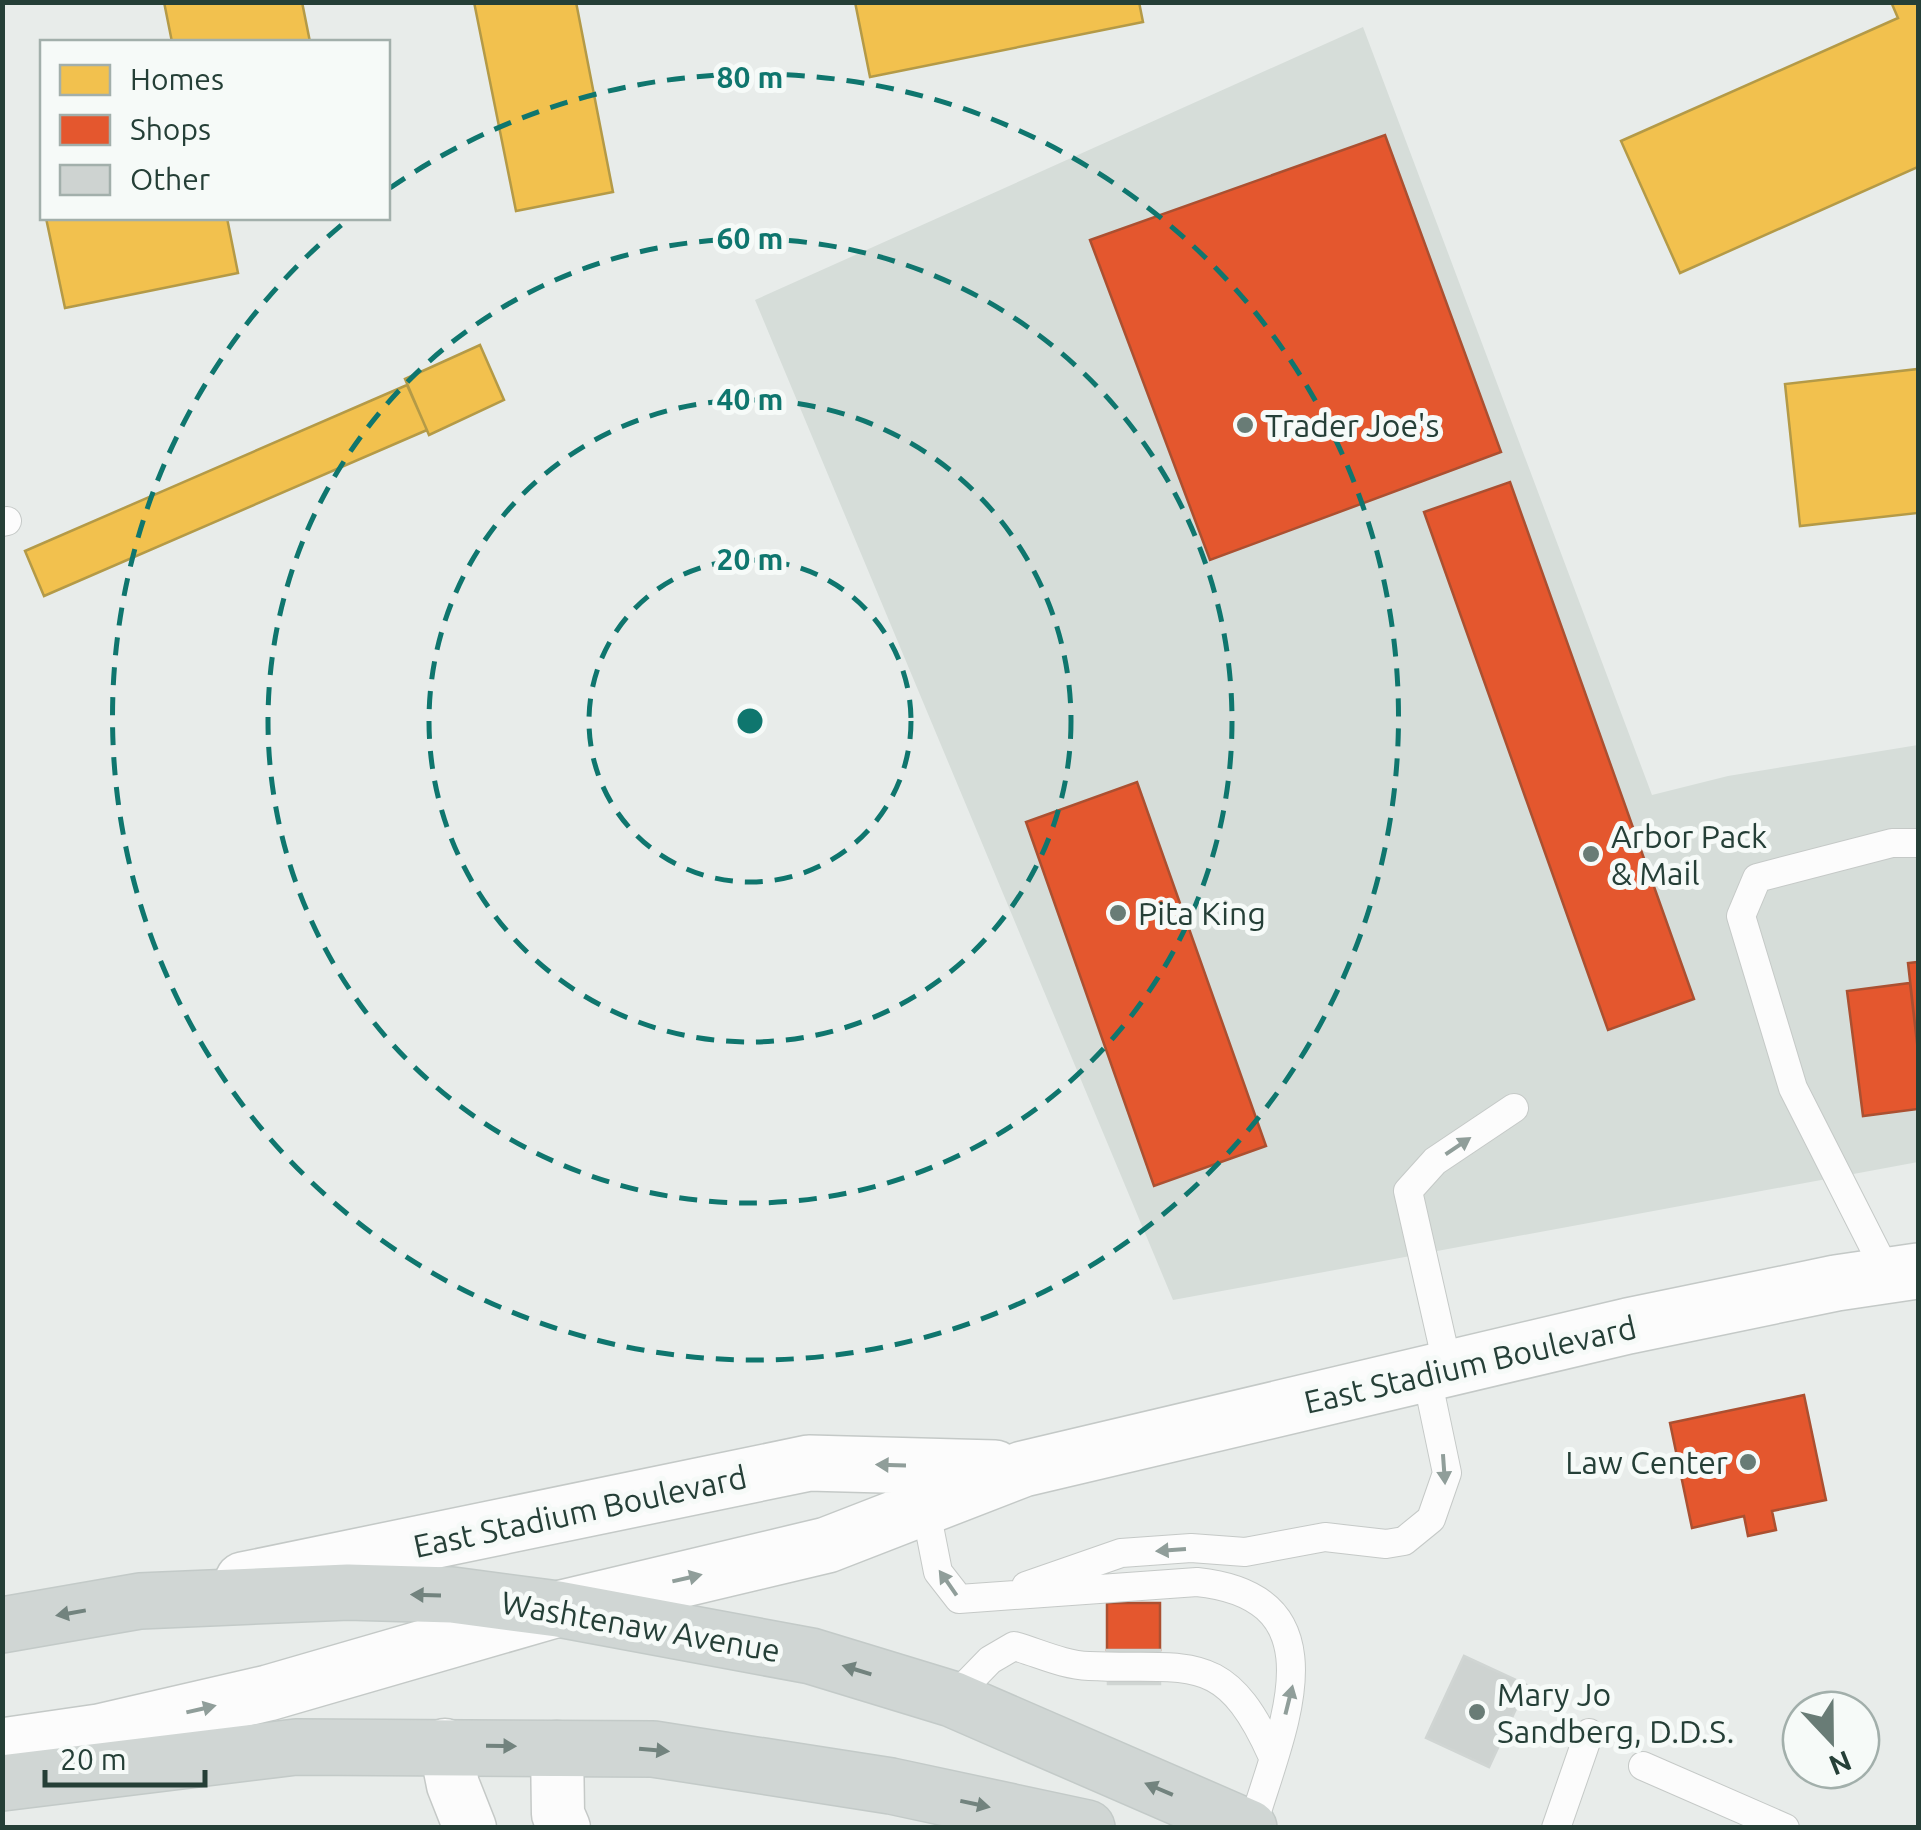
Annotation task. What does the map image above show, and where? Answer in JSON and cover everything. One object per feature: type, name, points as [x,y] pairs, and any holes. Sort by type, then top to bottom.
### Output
[{"type":"main road","name":"East Stadium Boulevard","points":[[2,1746],[99,1732],[268,1693],[558,1608],[827,1545],[1023,1469],[1685,1314],[1904,1273]]},
{"type":"main road","name":"East Stadium Boulevard","points":[[140,1601],[809,1463],[1023,1469]]},
{"type":"main road","name":"Washtenaw Avenue","points":[[2,1624],[140,1601],[348,1592],[452,1595],[558,1608],[812,1656],[952,1699],[1250,1828]]},
{"type":"main road","points":[[2,1783],[296,1747],[557,1746],[672,1752],[891,1786],[1087,1828]]},
{"type":"street","points":[[445,1745],[453,1785],[470,1828]]},
{"type":"street","points":[[557,1746],[558,1814],[564,1828]]},
{"type":"lane","points":[[1904,1273],[1793,1088],[1741,916],[1756,878],[1892,843],[1918,842]]},
{"type":"lane","points":[[1173,1584],[1245,1552],[1325,1537],[1386,1544],[1421,1531],[1438,1507],[1447,1472],[1437,1371],[1408,1191],[1435,1161],[1514,1108]]},
{"type":"lane","points":[[925,1506],[938,1572],[959,1598],[987,1600],[1173,1584],[1231,1586],[1260,1600],[1294,1658],[1292,1691],[1250,1828]]},
{"type":"lane","points":[[987,1600],[1121,1553],[1191,1548],[1245,1552]]},
{"type":"lane","points":[[952,1699],[990,1660],[1014,1646],[1085,1666],[1189,1666],[1212,1676],[1253,1712],[1272,1755]]},
{"type":"lane","points":[[1556,1828],[1589,1732]]},
{"type":"lane","points":[[1644,1766],[1785,1828]]},
{"type":"shaded area","points":[[1363,27],[1652,795],[1728,776],[1918,745],[1918,1162],[1173,1300],[755,300]]},
{"type":"building: Homes","points":[[164,2],[302,2],[310,40],[172,40]]},
{"type":"building: Homes","points":[[474,2],[576,2],[613,192],[516,211]]},
{"type":"building: Homes","points":[[855,2],[1139,2],[1143,22],[870,77]]},
{"type":"building: Homes","points":[[1918,2],[1918,167],[1680,273],[1621,141],[1898,18],[1892,4]]},
{"type":"building: Homes","points":[[46,220],[227,220],[238,273],[65,308]]},
{"type":"building: Homes","points":[[480,345],[504,400],[429,435],[405,379]]},
{"type":"building: Homes","points":[[1918,369],[1918,513],[1800,526],[1785,384]]},
{"type":"building: Homes","points":[[407,385],[427,430],[44,596],[25,551]]},
{"type":"building: Shops","points":[[1385,135],[1501,452],[1210,560],[1090,240]]},
{"type":"building: Shops","points":[[1510,482],[1694,999],[1608,1030],[1424,512]]},
{"type":"building: Shops","points":[[1137,782],[1266,1146],[1154,1186],[1026,822]]},
{"type":"building: Shops","points":[[1918,962],[1918,1051],[1908,963]]},
{"type":"building: Shops","points":[[1910,983],[1918,1051],[1918,1109],[1863,1116],[1847,991]]},
{"type":"building: Shops","name":"Law Center","points":[[1804,1395],[1826,1500],[1772,1511],[1776,1530],[1748,1536],[1744,1516],[1692,1528],[1670,1423]]},
{"type":"building: Shops","points":[[1107,1603],[1160,1603],[1160,1650],[1107,1650]]},
{"type":"building: Other","points":[[1107,1650],[1160,1650],[1160,1684],[1108,1684]]},
{"type":"building: Other","name":"Mary Jo Sandberg, D.D.S.","points":[[1464,1656],[1527,1685],[1489,1767],[1426,1738]]},
{"type":"place","name":"Trader Joe's","points":[[1245,425]]},
{"type":"place","name":"Arbor Pack & Mail","points":[[1591,854]]},
{"type":"place","name":"Pita King","points":[[1118,913]]},
{"type":"place","name":"Law Center","points":[[1748,1462]]},
{"type":"place","name":"Mary Jo Sandberg, D.D.S.","points":[[1477,1712]]}]
